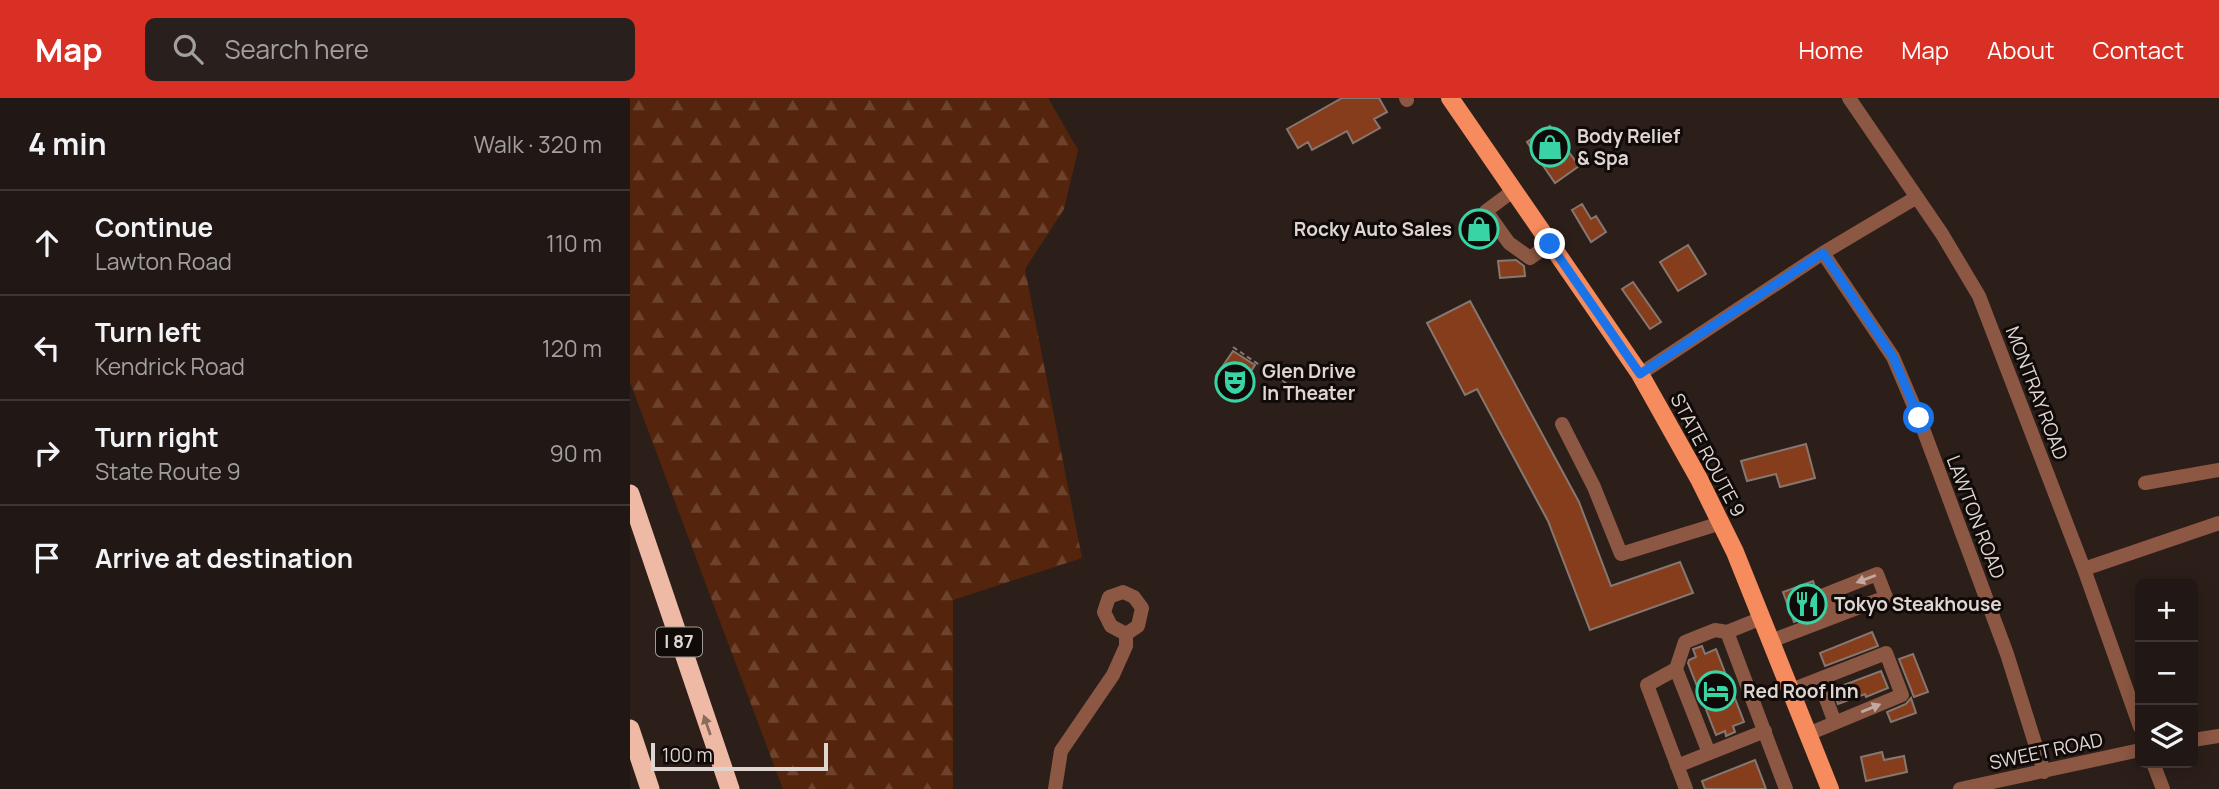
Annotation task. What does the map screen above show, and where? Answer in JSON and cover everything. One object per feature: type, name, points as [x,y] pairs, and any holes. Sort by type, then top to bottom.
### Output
[{"type":"highway","name":"I 87","points":[[630,494],[730,789]]},
{"type":"highway","points":[[630,729],[650,789]]},
{"type":"main road","name":"STATE ROUTE 9","points":[[1450,98],[1640,374],[1699,479],[1762,618],[1830,789]]},
{"type":"street","name":"MONTRAY ROAD","points":[[1849,98],[1942,234],[1979,296],[2084,569],[2135,713]]},
{"type":"street","points":[[1513,191],[1486,211],[1501,233],[1509,243],[1530,258],[1550,244]]},
{"type":"street","points":[[1640,374],[1823,253],[1917,197]]},
{"type":"street","name":"LAWTON ROAD","points":[[1823,253],[1893,357],[1919,418],[2007,654],[2044,772]]},
{"type":"street","points":[[1562,424],[1594,487],[1621,554],[1721,523]]},
{"type":"street","points":[[2146,483],[2219,470]]},
{"type":"street","points":[[2084,569],[2219,523]]},
{"type":"street","points":[[1771,641],[1834,617]]},
{"type":"street","points":[[1709,753],[1676,669],[1685,642],[1715,630],[1727,632],[1762,618]]},
{"type":"street","points":[[1727,632],[1786,789]]},
{"type":"street","points":[[1055,789],[1061,751],[1113,676],[1126,646],[1126,634]]},
{"type":"street","points":[[1791,690],[1886,653],[1902,695],[1808,734]]},
{"type":"street","points":[[1676,669],[1647,685],[1686,789]]},
{"type":"street","points":[[1819,680],[1835,723]]},
{"type":"street","points":[[1677,766],[1765,731]]},
{"type":"street","points":[[2198,739],[2219,736]]},
{"type":"street","name":"SWEET ROAD","points":[[1960,789],[2011,784],[2044,772],[2135,751]]},
{"type":"street","points":[[2155,768],[2163,789]]},
{"type":"path","points":[[1233,346],[1301,394]]},
{"type":"green space","points":[[630,98],[1048,98],[1078,150],[1064,209],[1025,269],[1082,558],[953,600],[953,789],[783,789],[630,382]]},
{"type":"building","points":[[1342,98],[1379,98],[1387,112],[1374,119],[1380,128],[1353,143],[1347,131],[1312,150],[1308,142],[1298,148],[1287,129]]},
{"type":"building","points":[[1550,126],[1579,166],[1555,183],[1527,142]]},
{"type":"building","points":[[1582,204],[1591,219],[1596,216],[1606,232],[1591,242],[1572,210]]},
{"type":"building","points":[[1477,213],[1492,236],[1479,245],[1463,222]]},
{"type":"building","points":[[1688,245],[1706,274],[1678,291],[1660,262]]},
{"type":"building","points":[[1516,260],[1524,266],[1525,276],[1500,278],[1498,261]]},
{"type":"building","points":[[1633,282],[1661,322],[1650,329],[1622,289]]},
{"type":"building","points":[[1470,301],[1579,502],[1611,586],[1680,562],[1693,593],[1590,630],[1548,521],[1477,389],[1465,395],[1427,323]]},
{"type":"building","points":[[1233,351],[1255,365],[1238,391],[1216,376]]},
{"type":"building","points":[[1806,444],[1815,478],[1780,487],[1776,474],[1747,481],[1741,461]]},
{"type":"building","points":[[1813,581],[1815,598],[1821,612],[1794,622],[1783,592]]},
{"type":"building","points":[[1872,632],[1878,646],[1825,666],[1820,653]]},
{"type":"building","name":"Red Roof Inn","points":[[1702,646],[1705,654],[1716,649],[1744,722],[1733,726],[1735,732],[1726,736],[1725,731],[1716,735],[1688,663],[1696,657],[1693,649]]},
{"type":"building","points":[[1913,654],[1928,692],[1914,697],[1899,659]]},
{"type":"building","points":[[1881,671],[1888,688],[1838,704],[1833,689]]},
{"type":"building","points":[[1911,698],[1916,713],[1891,722],[1887,712],[1906,704]]},
{"type":"building","points":[[1882,752],[1884,760],[1904,756],[1907,772],[1866,781],[1861,757]]},
{"type":"building","points":[[1755,760],[1766,789],[1705,789],[1702,781]]},
{"type":"place","name":"Body Relief & Spa","points":[[1550,147]]},
{"type":"place","name":"Rocky Auto Sales","points":[[1479,229]]},
{"type":"place","name":"Glen Drive In Theater","points":[[1235,382]]},
{"type":"place","name":"Tokyo Steakhouse","points":[[1807,604]]},
{"type":"place","name":"Red Roof Inn","points":[[1716,691]]},
{"type":"route","points":[[1550,244],[1640,374],[1823,253],[1893,357],[1919,418]]}]
